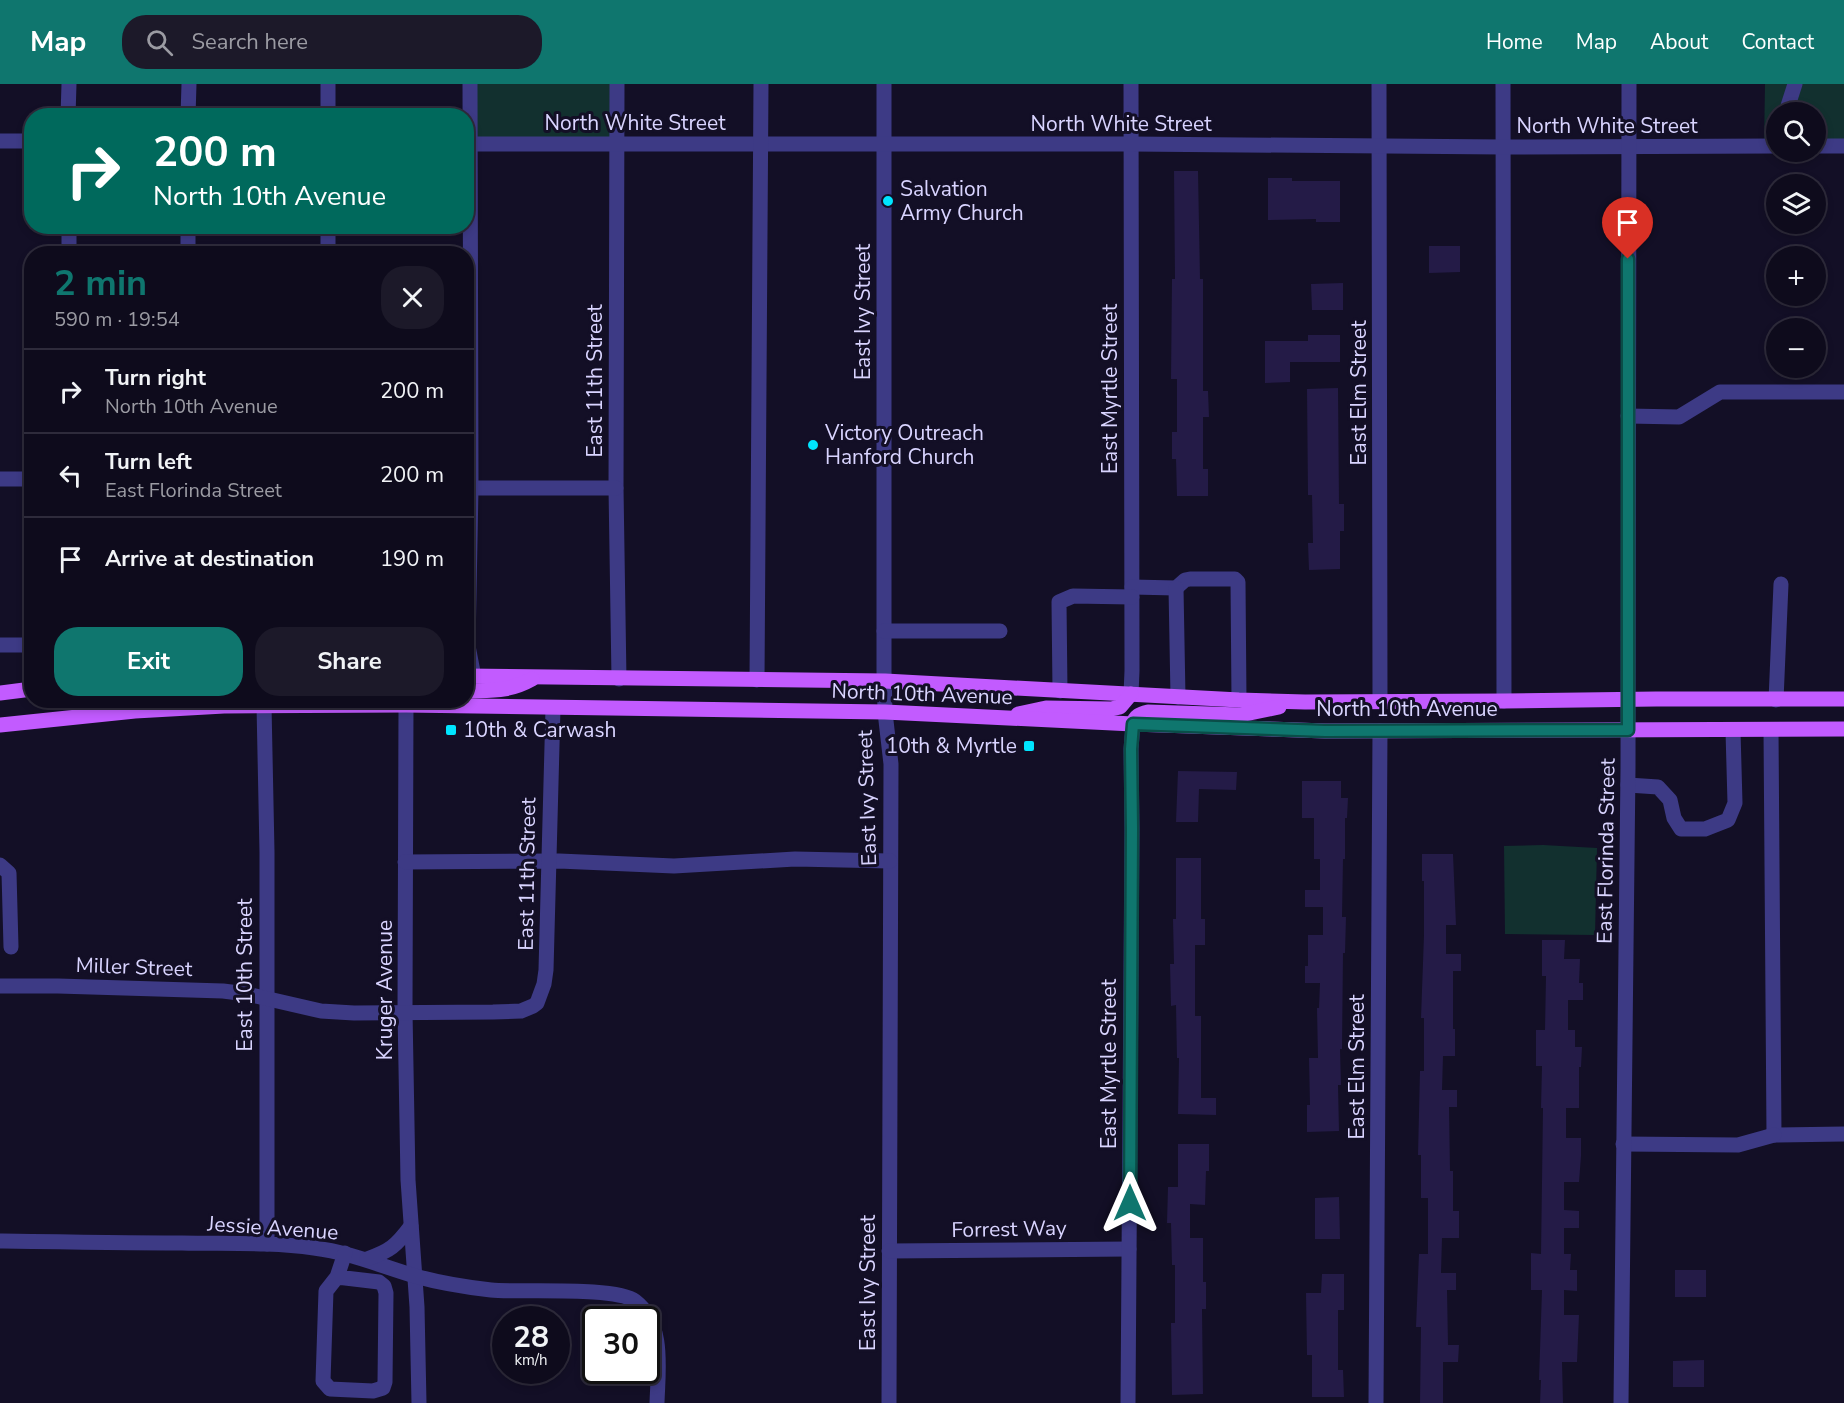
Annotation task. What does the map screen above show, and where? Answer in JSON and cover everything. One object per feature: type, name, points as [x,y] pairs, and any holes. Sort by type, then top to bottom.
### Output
[{"type":"main road","name":"North 10th Avenue","points":[[474,676],[885,681],[1305,702],[1844,699]]},
{"type":"main road","points":[[474,691],[517,687],[535,678]]},
{"type":"main road","points":[[0,693],[24,690]]},
{"type":"main road","points":[[1004,718],[1046,708],[1111,709],[1120,707],[1131,694]]},
{"type":"main road","points":[[1133,724],[1134,719],[1139,715],[1148,712],[1240,715],[1305,702]]},
{"type":"main road","name":"North 10th Avenue","points":[[474,705],[885,712],[1266,730],[1733,731],[1844,729]]},
{"type":"main road","name":"North 10th Avenue","points":[[0,725],[174,708]]},
{"type":"street","points":[[68,108],[69,84]]},
{"type":"street","points":[[189,84],[189,108]]},
{"type":"street","points":[[328,84],[328,108]]},
{"type":"street","points":[[469,108],[470,84]]},
{"type":"street","name":"East 11th Street","points":[[617,84],[616,488],[619,678]]},
{"type":"street","points":[[757,680],[761,84]]},
{"type":"street","name":"East Ivy Street","points":[[884,84],[884,631],[885,712],[891,764],[889,1403]]},
{"type":"street","name":"East Myrtle Street","points":[[1131,84],[1131,694]]},
{"type":"street","name":"East Elm Street","points":[[1379,84],[1380,701]]},
{"type":"street","points":[[1503,84],[1504,701]]},
{"type":"street","name":"East Florinda Street","points":[[1621,1403],[1628,785],[1629,84]]},
{"type":"street","points":[[1789,102],[1795,84]]},
{"type":"street","points":[[0,141],[24,141]]},
{"type":"street","name":"North White Street","points":[[474,144],[1766,146]]},
{"type":"street","points":[[1826,146],[1844,146]]},
{"type":"street","points":[[1628,416],[1679,417],[1720,392],[1844,392]]},
{"type":"street","points":[[0,479],[24,479]]},
{"type":"street","points":[[474,488],[616,488]]},
{"type":"street","points":[[1060,691],[1059,602],[1073,596],[1176,588],[1185,580],[1190,579],[1235,579],[1238,582],[1239,700]]},
{"type":"street","points":[[1776,700],[1780,584]]},
{"type":"street","points":[[1176,588],[1178,697]]},
{"type":"street","points":[[884,631],[1000,631]]},
{"type":"street","points":[[0,645],[24,645]]},
{"type":"street","name":"East 10th Street","points":[[264,708],[267,852],[267,1244]]},
{"type":"street","name":"Kruger Avenue","points":[[408,708],[405,1011],[419,1403]]},
{"type":"street","name":"East 11th Street","points":[[537,1003],[546,970],[553,708]]},
{"type":"street","name":"East Myrtle Street","points":[[1128,1403],[1131,749],[1133,724]]},
{"type":"street","points":[[1771,730],[1774,1135]]},
{"type":"street","name":"East Elm Street","points":[[1376,1403],[1380,731]]},
{"type":"street","points":[[1628,785],[1658,787],[1670,800],[1674,818],[1681,829],[1705,829],[1728,819],[1735,803],[1733,731]]},
{"type":"street","points":[[405,862],[549,861],[674,866],[795,859],[890,861]]},
{"type":"street","points":[[0,864],[9,873],[11,947]]},
{"type":"street","name":"Miller Street","points":[[0,986],[223,992],[266,998],[321,1011],[354,1013],[520,1011],[537,1003]]},
{"type":"street","points":[[1623,1144],[1738,1144],[1774,1135],[1844,1134]]},
{"type":"street","points":[[367,1259],[386,1252],[398,1243],[411,1226]]},
{"type":"street","name":"Jessie Avenue","points":[[0,1240],[267,1244],[314,1248],[345,1253],[454,1285],[494,1290],[623,1295],[642,1307],[652,1322],[657,1336],[657,1403]]},
{"type":"street","name":"Forrest Way","points":[[890,1251],[1129,1249]]},
{"type":"street","points":[[337,1277],[379,1282],[384,1286],[386,1293],[386,1360],[383,1388],[373,1391],[330,1389],[323,1381],[326,1291],[337,1277],[345,1253]]},
{"type":"green space","points":[[470,84],[617,84],[616,145],[474,144],[474,108],[470,108]]},
{"type":"green space","points":[[1765,84],[1844,84],[1844,146],[1826,146],[1826,102],[1766,102],[1766,146],[1764,146]]},
{"type":"green space","points":[[1543,845],[1597,848],[1595,935],[1505,934],[1504,846]]},
{"type":"building","points":[[1174,171],[1198,171],[1200,279],[1203,279],[1203,391],[1208,391],[1209,417],[1203,417],[1203,469],[1208,469],[1208,496],[1177,496],[1176,459],[1172,459],[1172,432],[1177,432],[1177,379],[1171,379],[1172,279],[1175,279]]},
{"type":"building","points":[[1268,178],[1292,178],[1292,181],[1340,181],[1340,222],[1316,222],[1316,219],[1268,220]]},
{"type":"building","points":[[1429,246],[1460,246],[1460,272],[1429,273]]},
{"type":"building","points":[[1343,283],[1343,310],[1312,310],[1311,284]]},
{"type":"building","points":[[1308,335],[1340,335],[1340,362],[1290,362],[1290,382],[1265,383],[1265,341],[1308,341]]},
{"type":"building","points":[[1338,388],[1339,504],[1344,504],[1344,531],[1340,531],[1340,569],[1309,570],[1308,543],[1313,543],[1312,495],[1308,495],[1307,389]]},
{"type":"building","points":[[1178,771],[1237,772],[1236,790],[1199,789],[1198,822],[1176,822]]},
{"type":"building","points":[[1302,781],[1341,781],[1341,798],[1348,798],[1347,818],[1345,818],[1345,859],[1343,859],[1342,917],[1346,917],[1345,953],[1343,953],[1342,1049],[1340,1049],[1341,1085],[1338,1085],[1339,1131],[1307,1132],[1307,1105],[1310,1105],[1309,1058],[1318,1058],[1317,1008],[1319,1008],[1320,983],[1305,983],[1305,966],[1308,966],[1308,935],[1323,935],[1323,907],[1305,907],[1305,890],[1320,890],[1320,859],[1314,859],[1314,818],[1302,818]]},
{"type":"building","points":[[1422,854],[1453,854],[1456,925],[1446,925],[1446,954],[1461,954],[1461,971],[1453,971],[1455,1056],[1443,1056],[1442,1090],[1457,1090],[1457,1107],[1449,1107],[1453,1211],[1459,1211],[1459,1238],[1442,1238],[1441,1273],[1456,1273],[1456,1290],[1447,1290],[1448,1345],[1459,1345],[1458,1362],[1443,1362],[1443,1403],[1420,1403],[1421,1327],[1416,1327],[1419,1254],[1428,1254],[1428,1198],[1421,1198],[1421,1155],[1418,1155],[1420,1071],[1424,1071],[1424,1018],[1421,1018],[1424,935]]},
{"type":"building","points":[[1176,858],[1201,858],[1201,919],[1205,919],[1205,945],[1195,945],[1195,1016],[1201,1016],[1201,1098],[1216,1098],[1216,1115],[1178,1114],[1179,1058],[1177,1058],[1176,1005],[1171,1006],[1170,964],[1174,964],[1173,919],[1176,919]]},
{"type":"building","points":[[1542,940],[1565,940],[1564,959],[1580,959],[1579,983],[1583,983],[1583,1000],[1568,1000],[1568,1030],[1575,1030],[1575,1047],[1582,1047],[1581,1067],[1579,1067],[1579,1108],[1566,1108],[1566,1138],[1581,1138],[1581,1156],[1579,1182],[1564,1182],[1564,1210],[1579,1211],[1579,1228],[1564,1228],[1564,1254],[1571,1254],[1570,1270],[1577,1270],[1577,1291],[1564,1290],[1564,1315],[1579,1315],[1577,1362],[1562,1362],[1563,1403],[1540,1403],[1542,1290],[1531,1290],[1531,1253],[1541,1254],[1543,1108],[1541,1108],[1542,1066],[1536,1066],[1536,1030],[1545,1030],[1546,976],[1542,976]]},
{"type":"building","points":[[1178,1144],[1209,1144],[1205,1205],[1190,1204],[1190,1238],[1203,1238],[1203,1282],[1206,1282],[1206,1309],[1202,1309],[1203,1394],[1172,1395],[1171,1323],[1175,1323],[1175,1265],[1172,1265],[1171,1223],[1167,1223],[1168,1187],[1178,1187]]},
{"type":"building","points":[[1339,1197],[1340,1239],[1315,1239],[1315,1198]]},
{"type":"building","points":[[1675,1270],[1706,1270],[1706,1297],[1675,1297]]},
{"type":"building","points":[[1322,1274],[1344,1274],[1344,1310],[1338,1310],[1338,1370],[1343,1370],[1344,1397],[1312,1397],[1312,1355],[1307,1355],[1306,1293],[1321,1293]]},
{"type":"building","points":[[1704,1360],[1704,1387],[1673,1387],[1673,1361]]},
{"type":"place","name":"Salvation Army Church","points":[[888,201]]},
{"type":"place","name":"Victory Outreach Hanford Church","points":[[813,445]]},
{"type":"place","name":"10th & Carwash","points":[[451,730]]},
{"type":"place","name":"10th & Myrtle","points":[[1029,746]]},
{"type":"route","points":[[1130,1203],[1131,749],[1133,724],[1325,731],[1628,730],[1628,259]]}]
